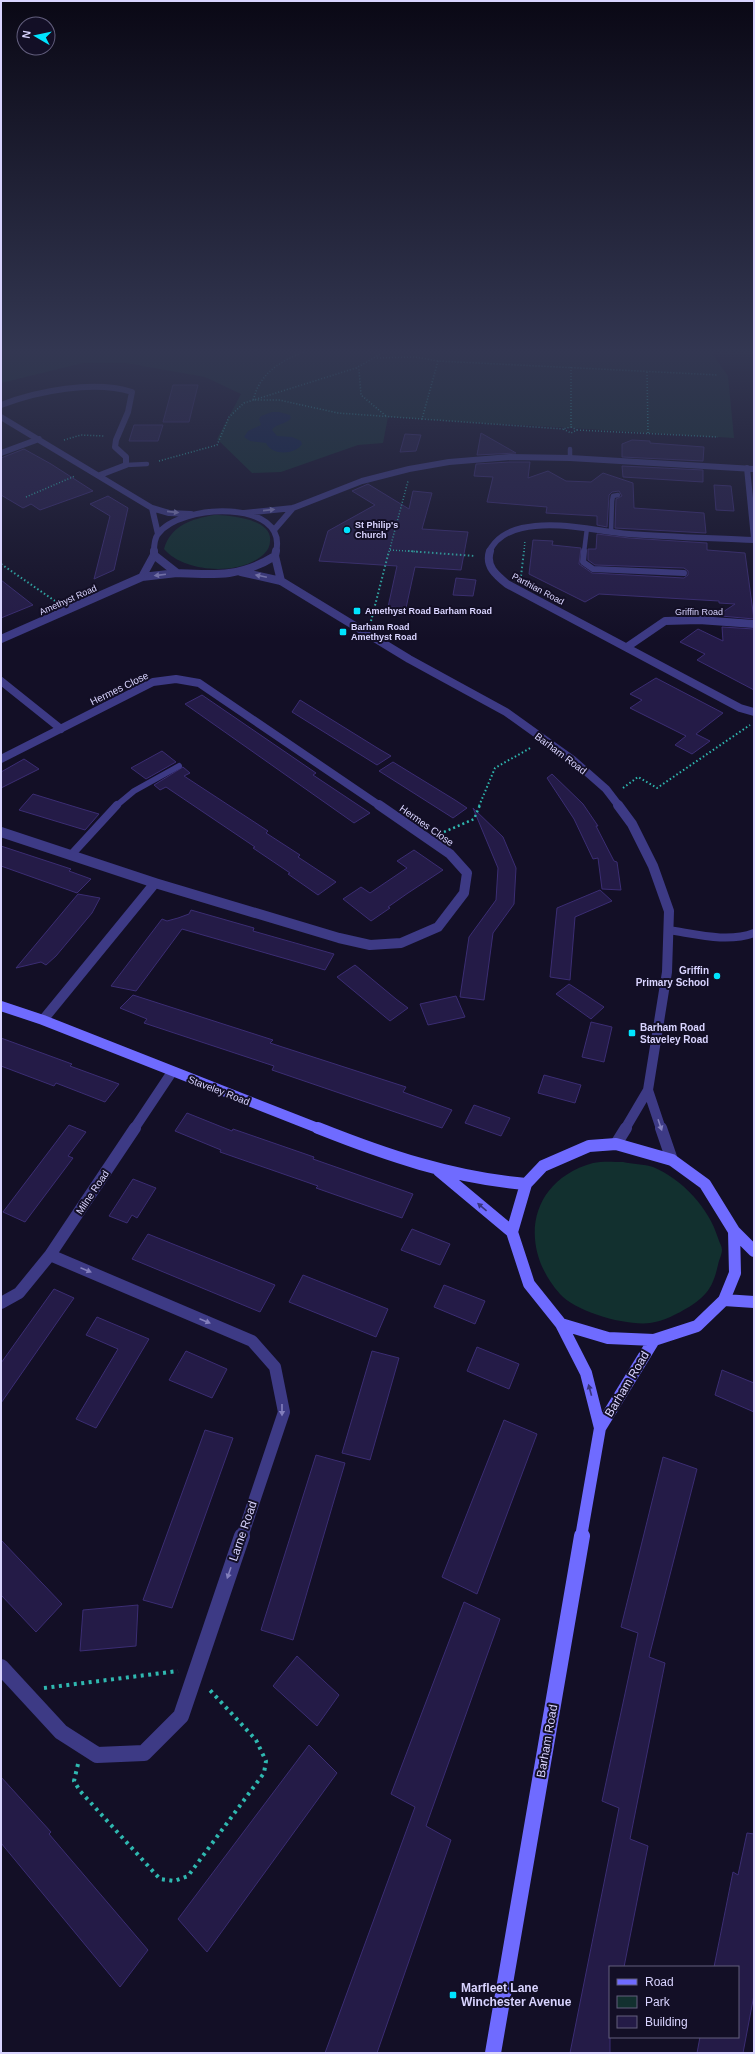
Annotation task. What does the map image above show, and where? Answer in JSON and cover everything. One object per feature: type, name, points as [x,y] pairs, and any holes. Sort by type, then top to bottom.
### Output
[{"type":"street","points":[[1,453],[18,447]]},
{"type":"street","points":[[51,447],[152,508],[169,512],[195,514],[244,513],[293,508],[362,481],[406,470],[449,462],[510,457],[570,458],[754,469]]},
{"type":"street","points":[[100,475],[126,465],[126,457],[115,447]]},
{"type":"street","points":[[488,557],[492,545],[502,536],[516,530],[532,526],[587,528],[611,532],[754,539],[746,468]]},
{"type":"street","points":[[142,577],[154,555],[158,534],[152,508]]},
{"type":"street","points":[[274,530],[293,508]]},
{"type":"street","points":[[244,513],[262,520],[274,530],[278,541],[274,556],[281,581]]},
{"type":"street","points":[[158,534],[177,522],[195,514]]},
{"type":"street","points":[[154,555],[177,573]]},
{"type":"street","points":[[241,572],[259,566],[274,556]]},
{"type":"street","name":"Parthian Road","points":[[488,557],[488,564],[493,572],[506,582],[740,708],[754,712]]},
{"type":"street","name":"Barham Road","points":[[241,572],[281,581],[409,659],[506,712],[573,760],[610,795],[632,824],[653,866],[669,911],[667,972],[656,1032],[648,1090],[616,1144]]},
{"type":"street","name":"Amethyst Road","points":[[1,639],[142,577],[177,573],[223,575],[241,572]]},
{"type":"street","name":"Griffin Road","points":[[627,647],[665,621],[699,620],[754,624]]},
{"type":"street","name":"Hermes Close","points":[[1,759],[153,682],[175,679],[199,683],[450,854],[467,873],[464,893],[438,927],[401,943],[370,946],[155,883],[1,832]]},
{"type":"street","points":[[1,681],[61,729]]},
{"type":"street","points":[[43,1020],[155,883]]},
{"type":"street","name":"Staveley Road","points":[[1,1006],[43,1020],[172,1072],[342,1137],[438,1170],[498,1183],[526,1184]]},
{"type":"street","name":"Milne Road","points":[[1,1303],[20,1293],[50,1255],[172,1072]]},
{"type":"street","name":"Barham Road","points":[[648,1090],[672,1160]]},
{"type":"street","points":[[512,1232],[526,1184],[543,1166],[590,1146],[616,1144],[672,1160],[705,1184],[734,1231],[754,1251]]},
{"type":"street","name":"Staveley Road","points":[[438,1170],[512,1232]]},
{"type":"street","points":[[561,1324],[608,1338],[654,1340],[696,1326],[724,1300],[735,1274],[734,1231]]},
{"type":"street","name":"Barham Road","points":[[512,1232],[529,1284],[561,1324],[586,1373],[600,1428]]},
{"type":"street","name":"Larne Road","points":[[1,1667],[61,1732],[97,1755],[144,1753],[181,1716],[284,1412],[275,1367],[252,1341],[50,1255]]},
{"type":"street","points":[[724,1300],[754,1302]]},
{"type":"street","name":"Barham Road","points":[[493,2053],[600,1428],[654,1340]]},
{"type":"lane","points":[[570,449],[570,458]]},
{"type":"lane","points":[[126,465],[147,464]]},
{"type":"lane","points":[[611,532],[612,501],[613,496],[618,495]]},
{"type":"lane","points":[[587,528],[583,562],[593,569],[684,573]]},
{"type":"lane","points":[[70,855],[120,801],[134,790],[179,766]]},
{"type":"lane","points":[[668,930],[719,938],[749,935],[754,933]]},
{"type":"path","points":[[147,464],[210,447]]},
{"type":"path","points":[[26,497],[91,470]]},
{"type":"path","points":[[361,629],[372,620],[410,474],[406,470]]},
{"type":"path","points":[[506,582],[522,575],[526,536],[516,530]]},
{"type":"path","points":[[390,550],[488,557]]},
{"type":"path","points":[[1,564],[68,610]]},
{"type":"path","points":[[610,795],[620,790],[638,777],[657,788],[754,723]]},
{"type":"path","points":[[429,840],[474,819],[495,768],[546,740]]},
{"type":"path","points":[[30,1699],[42,1688],[173,1670],[195,1673],[256,1740],[266,1761],[264,1773],[188,1876],[174,1881],[160,1878],[80,1791],[74,1781],[83,1746]]},
{"type":"green space","points":[[225,447],[353,447],[281,472],[252,473]]},
{"type":"green space","points":[[214,515],[239,517],[258,523],[265,528],[269,534],[270,543],[268,549],[254,561],[241,566],[213,569],[185,563],[173,557],[164,549],[172,534],[183,524]]},
{"type":"green space","points":[[623,1162],[653,1167],[664,1172],[684,1187],[708,1216],[722,1248],[722,1253],[714,1279],[705,1294],[695,1303],[680,1312],[665,1319],[650,1323],[615,1320],[577,1307],[567,1301],[560,1294],[547,1276],[538,1256],[535,1237],[536,1218],[543,1200],[555,1184],[571,1172],[593,1163]]},
{"type":"water","points":[[269,447],[300,447],[289,452],[278,452]]},
{"type":"building","points":[[401,447],[417,447],[416,451],[400,452]]},
{"type":"building","points":[[478,447],[505,447],[516,453],[477,455]]},
{"type":"building","points":[[622,447],[704,447],[703,461],[622,457]]},
{"type":"building","points":[[24,449],[51,464],[93,491],[40,510],[31,504],[23,508],[1,495],[1,458]]},
{"type":"building","points":[[530,462],[528,478],[548,471],[566,481],[591,482],[603,473],[633,483],[634,508],[704,513],[706,533],[615,528],[616,499],[622,496],[619,491],[612,492],[609,495],[607,527],[597,525],[597,516],[546,513],[547,507],[487,502],[493,477],[474,476],[476,464]]},
{"type":"building","points":[[622,466],[703,470],[703,482],[623,477]]},
{"type":"building","points":[[368,484],[409,509],[413,491],[432,493],[422,529],[468,532],[461,570],[415,567],[406,608],[388,607],[397,566],[319,561],[328,531],[375,505],[352,491]]},
{"type":"building","points":[[714,485],[731,486],[734,511],[716,510]]},
{"type":"building","points":[[108,496],[128,508],[114,570],[94,579],[110,516],[90,504]]},
{"type":"building","points":[[597,534],[629,538],[707,543],[707,550],[745,553],[754,619],[721,616],[720,614],[735,604],[719,603],[719,601],[599,594],[585,602],[529,574],[533,540],[553,541],[552,545],[581,548],[579,564],[592,573],[684,578],[688,575],[688,571],[684,568],[595,565],[588,560],[588,549],[596,549]]},
{"type":"building","points":[[456,578],[476,580],[473,596],[453,595]]},
{"type":"building","points":[[1,580],[33,605],[1,618]]},
{"type":"building","points":[[722,627],[754,629],[754,690],[697,660],[705,654],[680,642],[698,629],[723,641]]},
{"type":"building","points":[[656,678],[723,713],[696,734],[710,741],[692,754],[675,745],[686,736],[630,708],[642,700],[630,694]]},
{"type":"building","points":[[202,695],[316,773],[313,775],[370,813],[354,823],[185,704]]},
{"type":"building","points":[[300,700],[391,756],[377,765],[292,712]]},
{"type":"building","points":[[162,751],[176,762],[146,779],[131,768]]},
{"type":"building","points":[[24,759],[39,769],[1,788],[1,772]]},
{"type":"building","points":[[393,762],[467,808],[453,818],[379,771]]},
{"type":"building","points":[[183,767],[190,773],[184,776],[268,831],[266,833],[300,855],[298,857],[336,882],[318,895],[288,874],[290,873],[253,848],[255,847],[166,787],[160,790],[154,785]]},
{"type":"building","points":[[552,774],[583,804],[598,826],[596,826],[614,861],[617,862],[621,890],[602,889],[598,858],[593,859],[574,819],[547,778]]},
{"type":"building","points":[[33,794],[99,814],[85,830],[19,810]]},
{"type":"building","points":[[473,808],[503,837],[516,868],[514,904],[493,933],[484,1000],[460,997],[469,937],[496,900],[498,868]]},
{"type":"building","points":[[1,846],[71,869],[69,871],[91,879],[77,893],[1,866]]},
{"type":"building","points":[[414,850],[443,870],[388,907],[390,908],[371,921],[343,899],[361,887],[370,893],[407,868],[397,861]]},
{"type":"building","points":[[600,890],[612,901],[575,917],[570,980],[550,977],[557,908]]},
{"type":"building","points":[[78,894],[100,898],[92,913],[56,956],[46,965],[41,962],[16,968]]},
{"type":"building","points":[[191,910],[254,928],[253,931],[334,954],[325,970],[182,929],[136,991],[111,986],[162,919],[167,921],[178,918],[189,914]]},
{"type":"building","points":[[355,965],[408,1008],[390,1021],[337,977]]},
{"type":"building","points":[[569,984],[604,1007],[591,1019],[556,994]]},
{"type":"building","points":[[133,995],[273,1040],[270,1043],[406,1087],[403,1092],[452,1110],[442,1128],[272,1070],[274,1066],[144,1023],[147,1019],[120,1008]]},
{"type":"building","points":[[456,996],[465,1017],[428,1025],[420,1004]]},
{"type":"building","points":[[591,1022],[612,1027],[604,1062],[582,1057]]},
{"type":"building","points":[[1,1038],[72,1064],[70,1066],[119,1084],[105,1102],[56,1083],[54,1086],[1,1066]]},
{"type":"building","points":[[544,1075],[581,1085],[575,1103],[538,1093]]},
{"type":"building","points":[[474,1105],[510,1118],[501,1136],[465,1123]]},
{"type":"building","points":[[187,1113],[232,1131],[233,1129],[314,1157],[313,1159],[413,1194],[402,1218],[316,1188],[318,1186],[220,1152],[221,1150],[175,1131]]},
{"type":"building","points":[[69,1125],[86,1132],[68,1156],[73,1158],[25,1222],[3,1212]]},
{"type":"building","points":[[133,1179],[156,1188],[137,1218],[132,1215],[127,1223],[109,1216]]},
{"type":"building","points":[[412,1229],[450,1244],[440,1265],[401,1250]]},
{"type":"building","points":[[148,1234],[275,1285],[260,1312],[132,1259]]},
{"type":"building","points":[[303,1275],[388,1309],[376,1337],[289,1302]]},
{"type":"building","points":[[444,1285],[485,1301],[475,1324],[434,1307]]},
{"type":"building","points":[[54,1289],[74,1298],[1,1403],[1,1363]]},
{"type":"building","points":[[97,1317],[149,1339],[96,1428],[76,1419],[118,1349],[86,1335]]},
{"type":"building","points":[[477,1347],[519,1364],[509,1389],[467,1371]]},
{"type":"building","points":[[186,1351],[227,1369],[212,1398],[169,1380]]},
{"type":"building","points":[[372,1351],[399,1358],[370,1460],[342,1453]]},
{"type":"building","points":[[722,1370],[754,1383],[754,1412],[715,1395]]},
{"type":"building","points":[[504,1420],[537,1434],[477,1594],[442,1577]]},
{"type":"building","points":[[205,1430],[233,1438],[172,1608],[143,1600]]},
{"type":"building","points":[[316,1455],[345,1463],[293,1640],[261,1630]]},
{"type":"building","points":[[663,1457],[697,1469],[649,1657],[665,1663],[630,1839],[648,1846],[624,1966],[609,1966],[610,2053],[570,2053],[619,1808],[602,1801],[638,1633],[621,1627]]},
{"type":"building","points":[[1,1540],[62,1604],[36,1632],[1,1595]]},
{"type":"building","points":[[464,1602],[500,1619],[426,1826],[451,1840],[377,2053],[325,2053],[415,1807],[391,1794]]},
{"type":"building","points":[[138,1605],[136,1646],[80,1651],[83,1610]]},
{"type":"building","points":[[297,1656],[339,1695],[317,1726],[273,1686]]},
{"type":"building","points":[[309,1745],[337,1773],[207,1952],[178,1919]]},
{"type":"building","points":[[1,1777],[51,1832],[49,1834],[148,1950],[120,1987],[1,1843]]},
{"type":"building","points":[[747,1833],[754,1834],[754,1995],[743,2053],[697,2053],[700,2038],[739,2038],[739,1966],[714,1966],[733,1872],[738,1875]]},
{"type":"place","name":"St Philip's Church","points":[[347,530]]},
{"type":"place","name":"Amethyst Road Barham Road","points":[[357,611]]},
{"type":"place","name":"Barham Road Amethyst Road","points":[[343,632]]},
{"type":"place","name":"Griffin Primary School","points":[[717,976]]},
{"type":"place","name":"Barham Road Staveley Road","points":[[632,1033]]},
{"type":"place","name":"Marfleet Lane Winchester Avenue","points":[[453,1995]]}]
